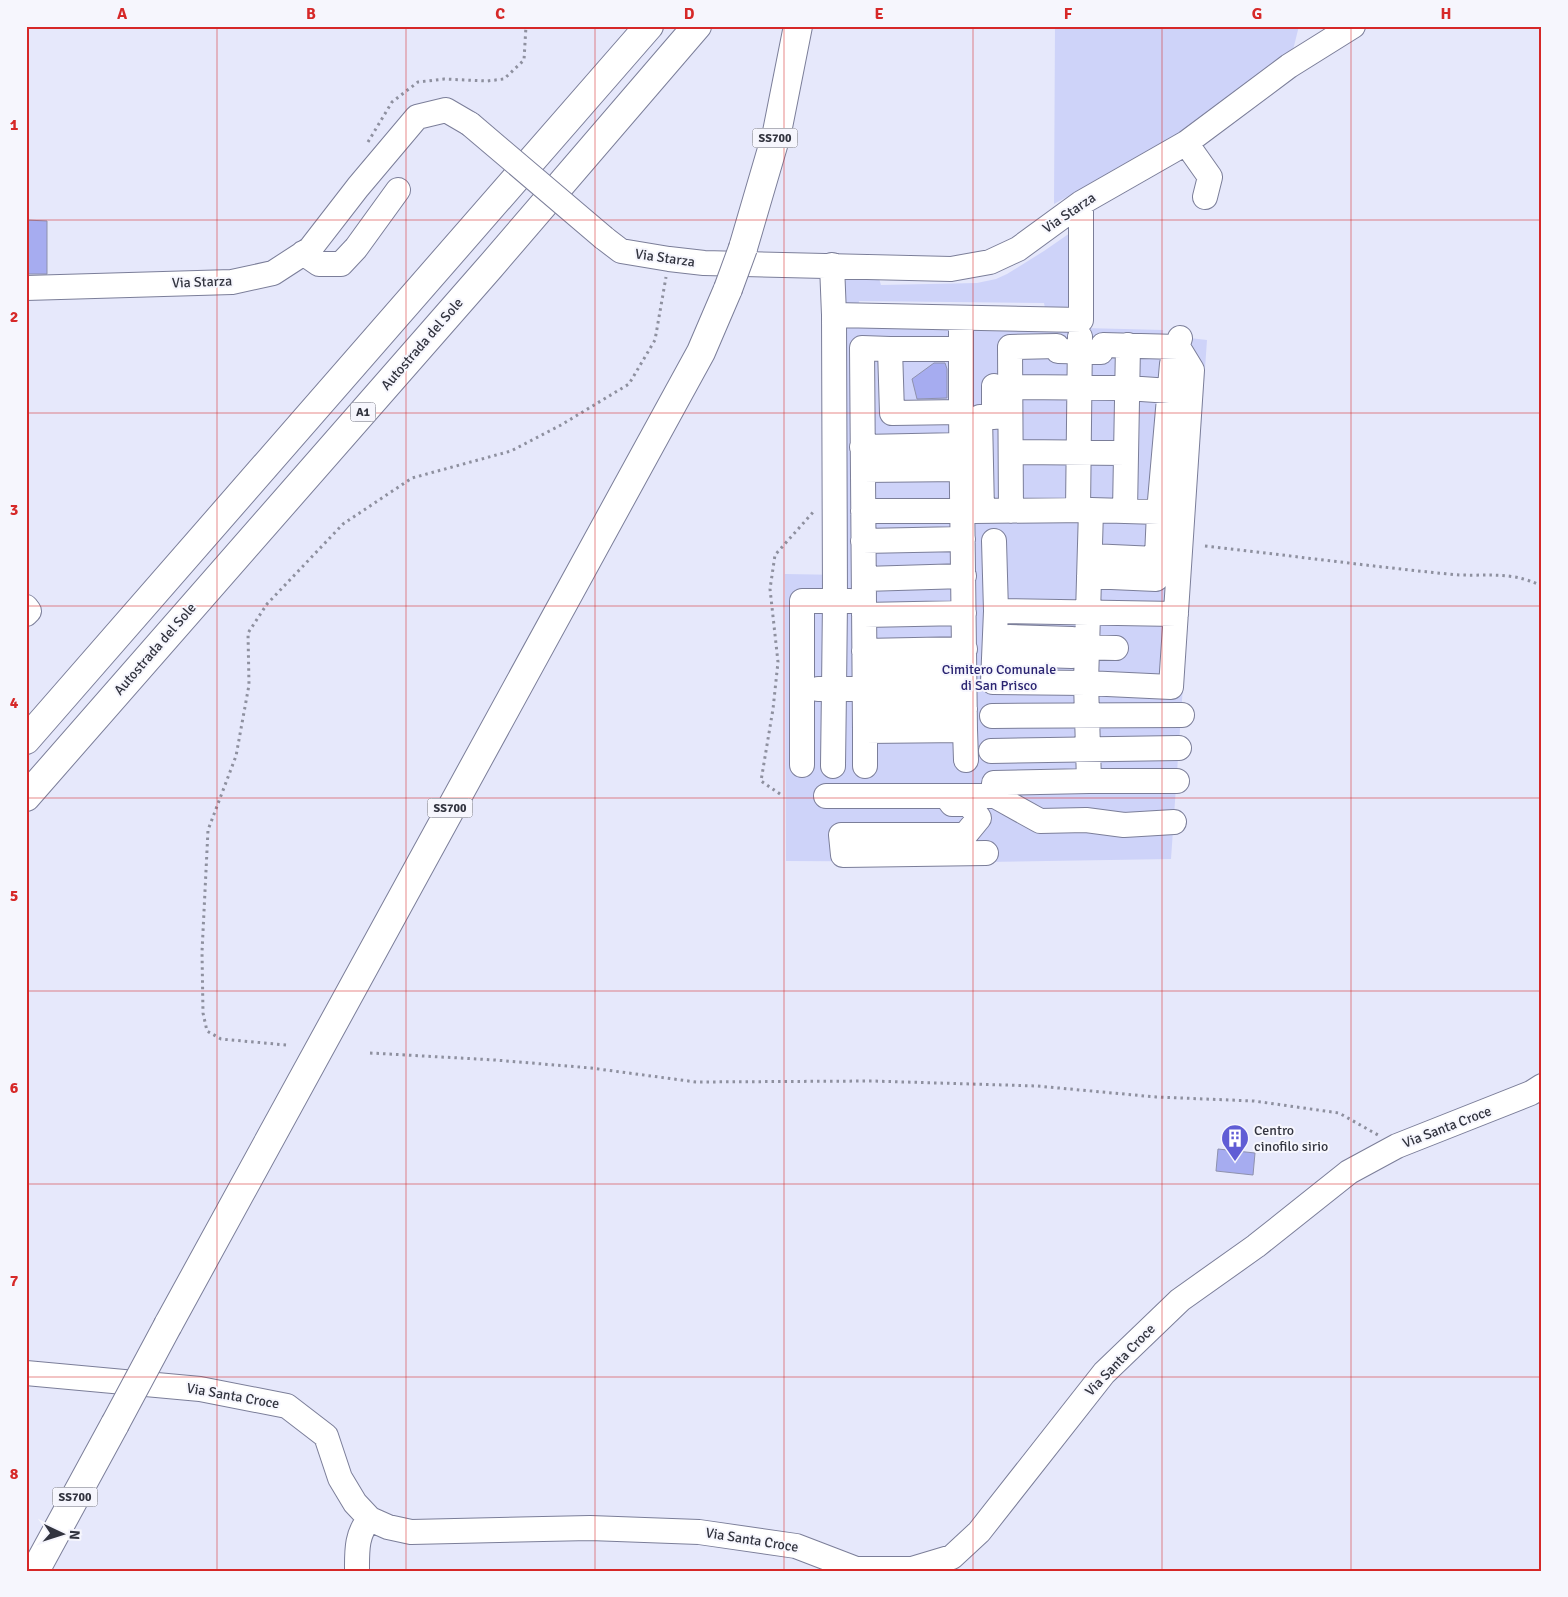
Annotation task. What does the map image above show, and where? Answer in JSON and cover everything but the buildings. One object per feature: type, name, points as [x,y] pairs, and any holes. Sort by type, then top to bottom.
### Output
[{"type":"highway","points":[[26,740],[649,26]]},
{"type":"highway","name":"Autostrada del Sole","points":[[26,797],[484,274],[698,26]]},
{"type":"highway","name":"SS700","points":[[35,1571],[701,352],[743,248],[777,132],[798,26]]},
{"type":"street","name":"Via Starza","points":[[26,288],[232,282],[273,273],[310,249],[358,187],[417,117],[446,110],[470,124],[621,251],[704,263],[951,269],[990,262],[1018,249],[1081,203],[1186,143],[1289,66],[1353,26]]},
{"type":"street","points":[[1186,143],[1210,177],[1205,197]]},
{"type":"street","points":[[303,253],[319,264],[341,264],[356,248],[398,190]]},
{"type":"street","points":[[1081,203],[1079,452],[1090,566],[1088,613],[1080,647],[1086,683],[1089,781]]},
{"type":"street","points":[[832,265],[834,315],[835,601],[833,766]]},
{"type":"street","points":[[834,315],[1081,320]]},
{"type":"street","points":[[961,324],[962,469],[973,511]]},
{"type":"street","points":[[1011,510],[1010,347],[1057,346],[1058,351],[1101,352],[1103,345],[1128,346],[1179,342]]},
{"type":"street","points":[[1090,566],[1156,559],[1158,512],[1172,364],[1179,342]]},
{"type":"street","points":[[802,690],[972,688],[1086,683],[1171,687],[1192,370],[1179,342]]},
{"type":"street","points":[[1125,511],[1128,346]]},
{"type":"street","points":[[865,766],[862,348],[961,349]]},
{"type":"street","points":[[966,760],[972,688],[964,614],[963,540],[973,511],[980,417],[994,417],[994,348]]},
{"type":"street","points":[[890,349],[892,413]]},
{"type":"street","points":[[1010,387],[1127,388],[1170,392]]},
{"type":"street","points":[[862,412],[961,412]]},
{"type":"street","points":[[862,447],[962,445]]},
{"type":"street","points":[[1011,452],[1126,453]]},
{"type":"street","points":[[863,470],[962,469]]},
{"type":"street","points":[[863,511],[1085,510],[1158,512]]},
{"type":"street","points":[[863,541],[963,540]]},
{"type":"street","points":[[994,541],[996,611],[1002,646],[1009,654],[1072,656],[1080,647],[1116,648]]},
{"type":"street","points":[[802,765],[802,601],[835,601],[864,598],[964,576]]},
{"type":"street","points":[[864,598],[964,614]]},
{"type":"street","points":[[26,607],[29,611],[26,614]]},
{"type":"street","points":[[996,611],[1176,614]]},
{"type":"street","points":[[972,688],[1002,646]]},
{"type":"street","points":[[865,690],[972,688]]},
{"type":"street","points":[[865,690],[972,688]]},
{"type":"street","points":[[992,716],[1182,715]]},
{"type":"street","points":[[991,750],[1179,748]]},
{"type":"street","points":[[995,796],[994,783],[1177,781]]},
{"type":"street","points":[[826,796],[995,796],[1020,814],[1040,821],[1086,820],[1124,825],[1174,822]]},
{"type":"street","points":[[946,796],[952,804],[969,804],[979,818],[966,835],[841,836],[843,855],[986,853]]},
{"type":"street","name":"Via Santa Croce","points":[[26,1373],[200,1389],[287,1406],[326,1436],[340,1478],[355,1503],[370,1519],[388,1527],[410,1532],[590,1528],[699,1532],[796,1546],[856,1569],[912,1569],[952,1557],[979,1532],[1104,1373],[1180,1300],[1256,1246],[1349,1172],[1397,1146],[1531,1093],[1542,1086]]},
{"type":"street","points":[[357,1571],[357,1545],[363,1526],[370,1519]]},
{"type":"path","points":[[286,1045],[221,1039],[207,1032],[202,1012],[202,952],[208,830],[236,756],[249,685],[248,633],[268,604],[343,524],[396,488],[412,478],[511,451],[561,426],[629,384],[655,340],[669,259]]},
{"type":"path","points":[[780,794],[761,781],[773,708],[778,662],[770,589],[776,555],[834,490]]},
{"type":"path","points":[[1205,546],[1451,575],[1505,575],[1523,578],[1542,586]]},
{"type":"path","points":[[370,1053],[591,1068],[696,1082],[872,1081],[1028,1085],[1156,1097],[1254,1101],[1339,1113],[1397,1146]]},
{"type":"green space","points":[[1055,26],[1299,26],[1292,54],[1173,139],[1054,204]]},
{"type":"green space","points":[[1070,233],[1075,301],[1059,313],[1046,314],[1044,303],[859,301],[858,313],[843,308],[843,285],[847,278],[877,272],[881,285],[977,283],[996,279],[1007,274]]},
{"type":"green space","name":"Cimitero Comunale di San Prisco","points":[[845,322],[1163,330],[1163,337],[1207,340],[1171,859],[987,862],[786,861],[785,574],[844,575]]},
{"type":"place","name":"Centro cinofilo sirio","points":[[1235,1162]]}]
